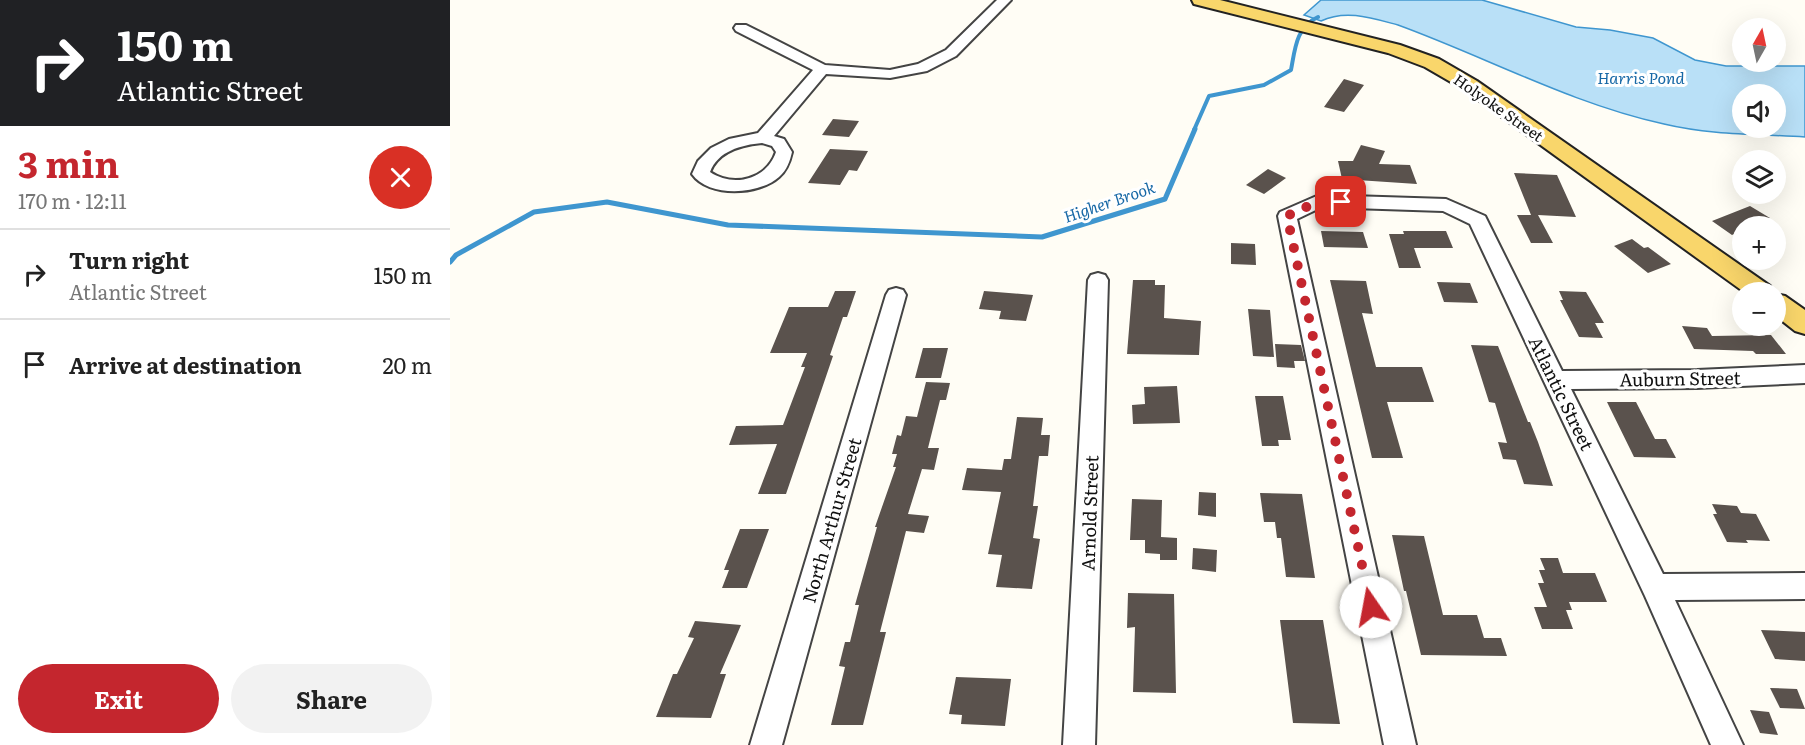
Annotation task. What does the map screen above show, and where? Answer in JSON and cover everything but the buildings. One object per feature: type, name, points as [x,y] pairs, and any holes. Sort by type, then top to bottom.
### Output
[{"type":"main road","name":"Holyoke Street","points":[[1200,0],[1403,52],[1452,74],[1747,282]]},
{"type":"main road","points":[[1786,310],[1805,324]]},
{"type":"street","points":[[741,28],[822,69],[891,74],[922,68],[951,53],[1004,0]]},
{"type":"street","points":[[763,138],[822,69]]},
{"type":"street","name":"Atlantic Street","points":[[1400,745],[1287,216],[1319,201],[1446,205],[1478,220],[1655,588],[1727,745]]},
{"type":"street","name":"Arnold Street","points":[[1079,745],[1098,280]]},
{"type":"street","name":"North Arthur Street","points":[[766,745],[896,295]]},
{"type":"street","name":"Auburn Street","points":[[1555,380],[1697,379],[1805,374]]},
{"type":"street","points":[[1655,588],[1805,586]]},
{"type":"water","name":"Harris Pond","points":[[1321,0],[1482,0],[1576,27],[1610,30],[1653,38],[1695,60],[1732,66],[1732,72],[1786,72],[1786,66],[1805,66],[1805,137],[1786,136],[1786,84],[1732,84],[1732,133],[1681,128],[1596,105],[1398,25],[1349,15],[1330,17],[1321,21],[1304,15]]},
{"type":"waterway","name":"Higher Brook","points":[[1194,130],[1209,96],[1264,85],[1291,70],[1301,33],[1311,21],[1318,17]]},
{"type":"waterway","name":"Higher Brook","points":[[450,262],[456,255],[534,212],[607,202],[728,225],[1042,237],[1165,199],[1195,129]]},
{"type":"route","points":[[1341,202],[1319,201],[1287,216],[1371,607]]}]
